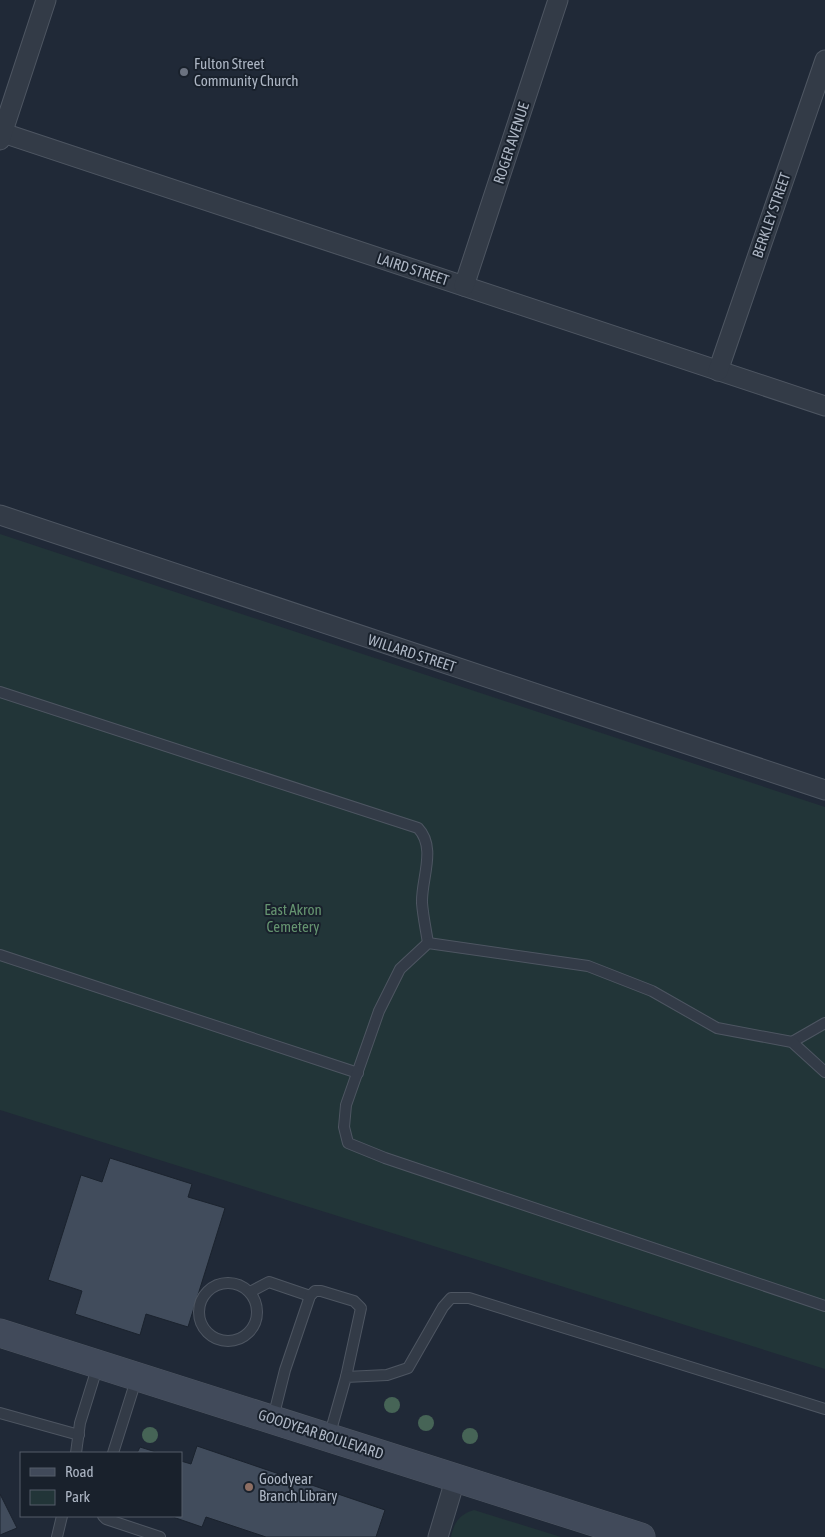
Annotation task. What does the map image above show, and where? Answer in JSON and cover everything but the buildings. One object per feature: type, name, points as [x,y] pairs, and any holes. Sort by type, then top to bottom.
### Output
[{"type":"street","points":[[1,135],[46,0]]},
{"type":"street","name":"ROGER AVENUE","points":[[464,286],[558,0]]},
{"type":"street","name":"BERKLEY STREET","points":[[718,371],[825,60]]},
{"type":"street","name":"LAIRD STREET","points":[[1,135],[825,406]]},
{"type":"street","name":"WILLARD STREET","points":[[0,515],[825,790]]},
{"type":"street","name":"GOODYEAR BOULEVARD","points":[[0,1333],[641,1537]]},
{"type":"street","points":[[438,1537],[456,1477]]},
{"type":"lane","points":[[0,692],[418,828],[424,835],[428,857],[422,902],[428,943]]},
{"type":"lane","points":[[428,943],[588,966],[652,990],[717,1028],[792,1042],[825,1072]]},
{"type":"lane","points":[[428,943],[400,969],[379,1011],[346,1105],[344,1127],[348,1143],[385,1158],[825,1306]]},
{"type":"lane","points":[[0,955],[358,1073]]},
{"type":"lane","points":[[792,1042],[825,1023]]},
{"type":"lane","points":[[250,1292],[269,1282],[310,1296]]},
{"type":"lane","points":[[222,1283],[232,1283],[250,1292],[258,1309],[254,1327],[248,1334],[231,1342],[213,1338],[206,1332],[200,1322],[198,1313],[204,1294],[212,1287],[222,1283]]},
{"type":"lane","points":[[272,1419],[310,1296],[315,1291],[321,1291],[354,1301],[361,1308],[346,1378],[329,1437]]},
{"type":"lane","points":[[346,1378],[387,1375],[408,1368],[443,1307],[451,1298],[469,1298],[825,1409]]},
{"type":"lane","points":[[76,1452],[80,1423],[98,1364]]},
{"type":"lane","points":[[113,1452],[138,1376]]},
{"type":"lane","points":[[0,1413],[79,1435]]},
{"type":"lane","points":[[57,1537],[62,1517]]},
{"type":"lane","points":[[104,1517],[160,1537]]},
{"type":"green space","name":"East Akron Cemetery","points":[[0,534],[825,807],[825,1369],[0,1110]]},
{"type":"green space","points":[[474,1510],[561,1537],[451,1537],[458,1519]]},
{"type":"place","name":"Fulton Street Community Church","points":[[184,72]]},
{"type":"place","name":"Goodyear Branch Library","points":[[249,1487]]}]
